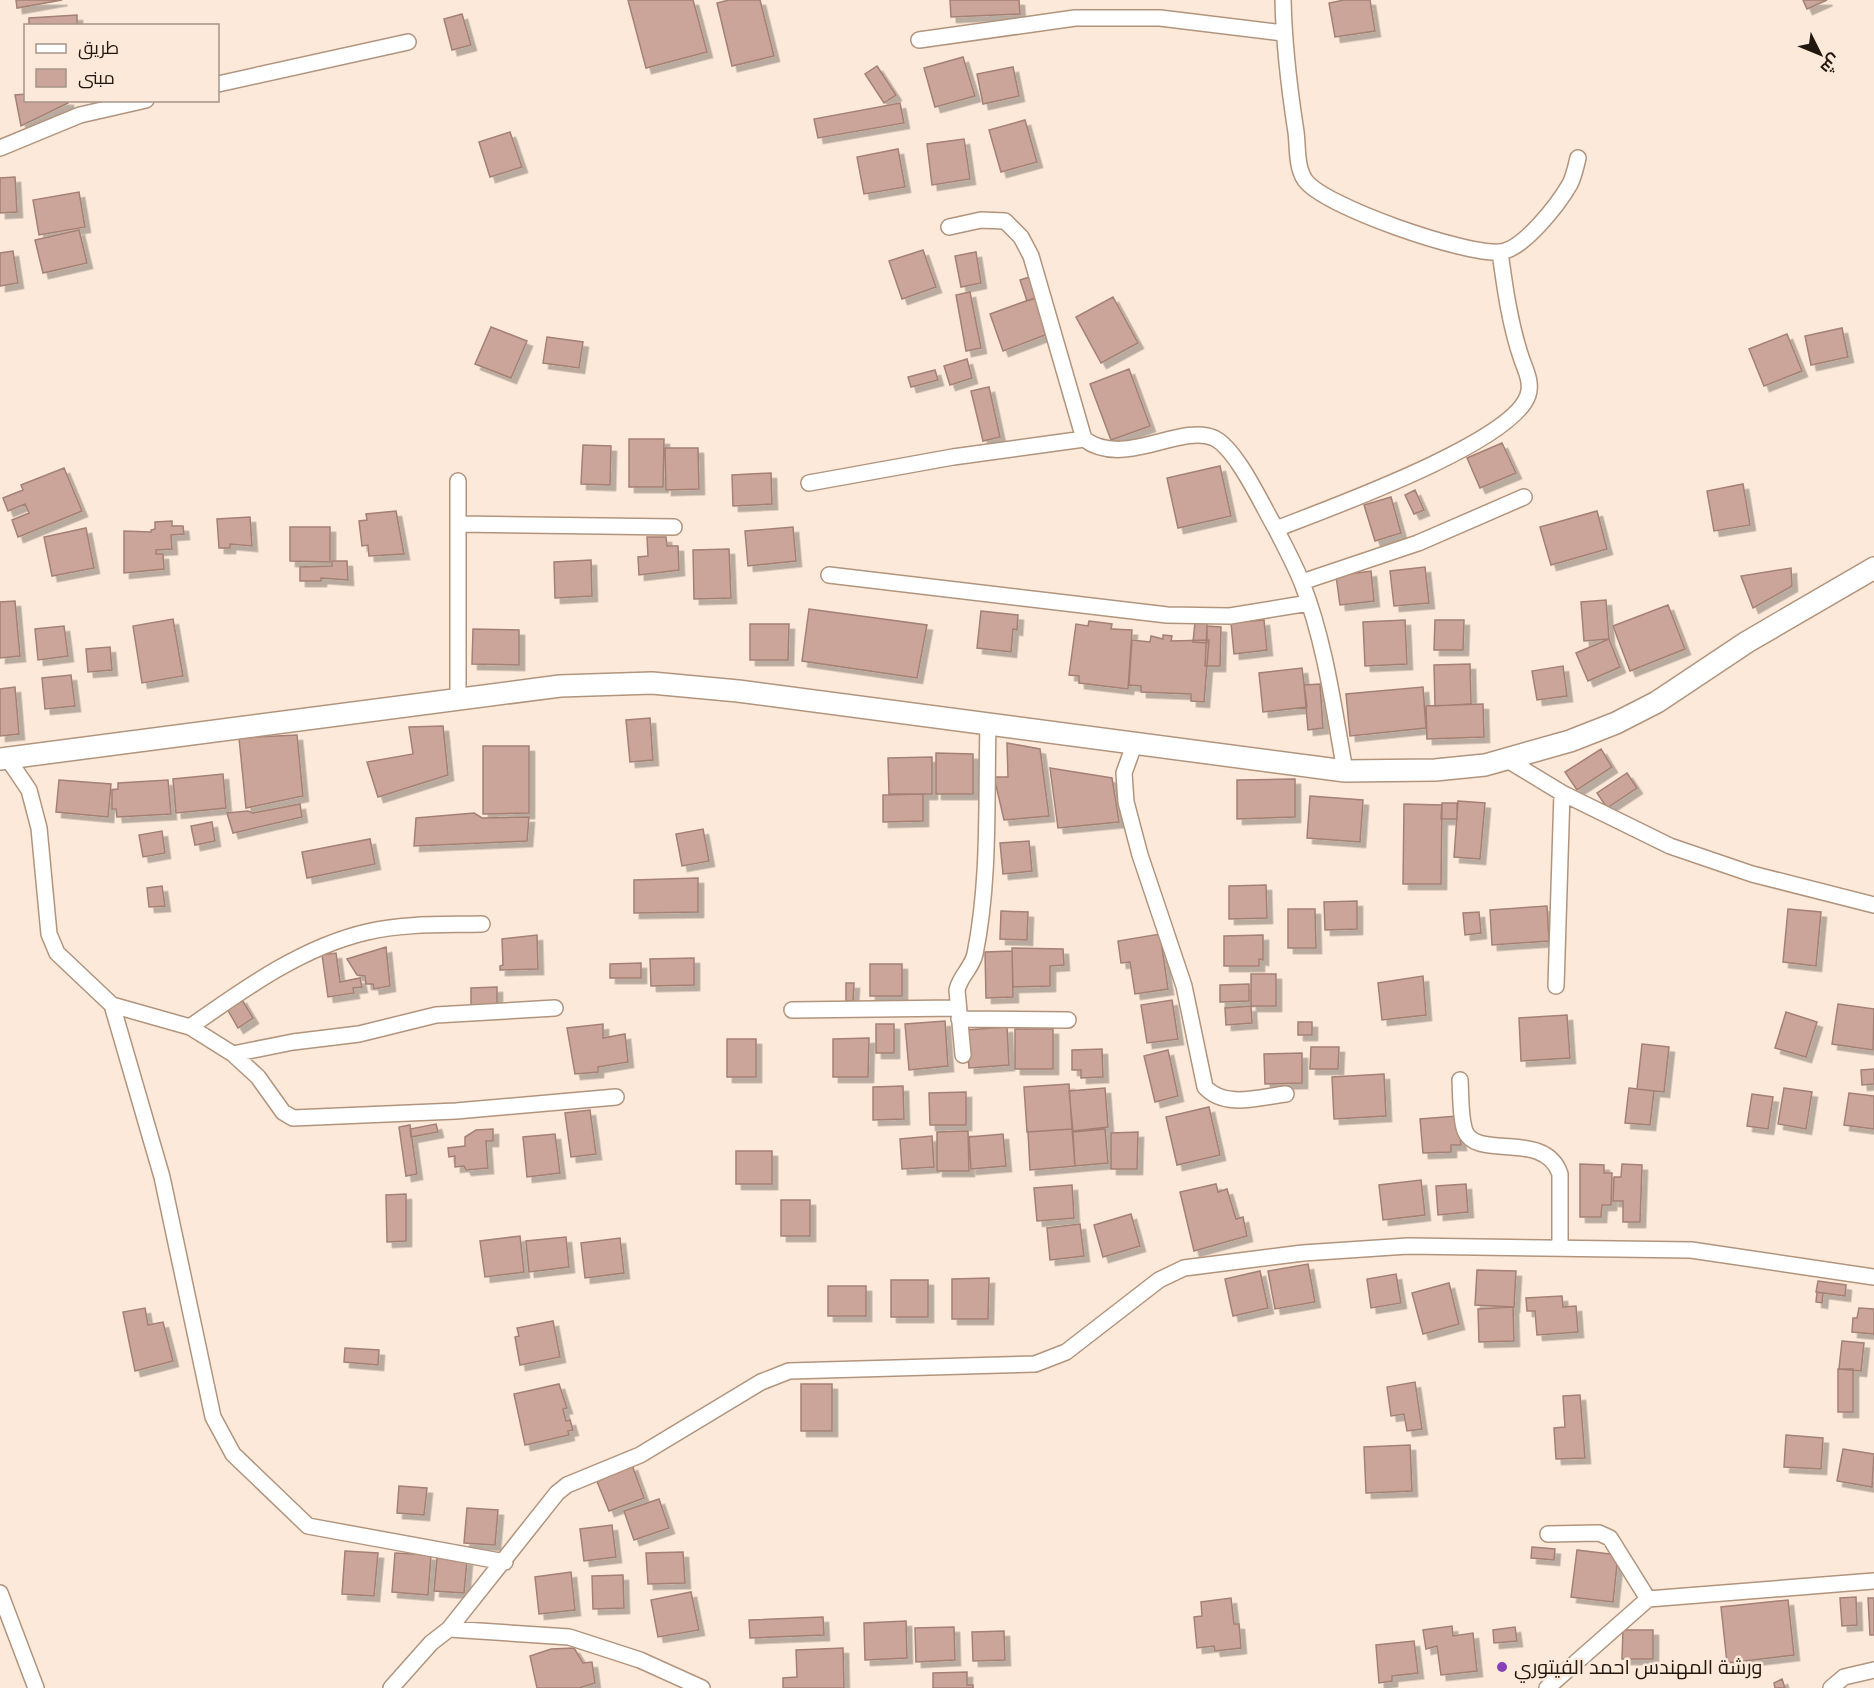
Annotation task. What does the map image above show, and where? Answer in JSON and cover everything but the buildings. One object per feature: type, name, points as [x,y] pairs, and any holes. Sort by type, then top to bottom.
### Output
[{"type":"main road","points":[[4,759],[560,686],[652,683],[738,691],[1345,771],[1435,770],[1485,765],[1570,741],[1616,723],[1657,702],[1747,642],[1874,568]]},
{"type":"street","points":[[1283,0],[1283,33],[1299,163],[1305,179],[1316,192],[1329,200],[1441,242],[1500,252],[1516,246],[1545,216],[1570,183],[1578,158]]},
{"type":"street","points":[[919,40],[1075,18],[1160,18],[1283,33]]},
{"type":"street","points":[[219,84],[408,42]]},
{"type":"street","points":[[0,148],[80,115],[137,102]]},
{"type":"street","points":[[949,227],[981,220],[1005,221],[1021,237],[1031,256],[1084,439]]},
{"type":"street","points":[[1276,529],[1382,489],[1432,465],[1482,437],[1519,408],[1528,397],[1529,382],[1515,341],[1500,252]]},
{"type":"street","points":[[809,483],[953,457],[1084,439],[1103,450],[1123,449],[1193,436],[1213,438],[1232,456],[1276,529],[1302,582],[1332,696],[1345,771]]},
{"type":"street","points":[[458,481],[458,699]]},
{"type":"street","points":[[1302,582],[1418,543],[1524,497]]},
{"type":"street","points":[[458,524],[674,527]]},
{"type":"street","points":[[829,575],[1167,615],[1230,616],[1309,603]]},
{"type":"street","points":[[963,1055],[958,1013],[959,980],[975,957],[983,890],[988,725]]},
{"type":"street","points":[[1134,745],[1124,773],[1126,802],[1140,855],[1184,986],[1204,1087],[1212,1095],[1222,1099],[1239,1100],[1286,1094]]},
{"type":"street","points":[[4,759],[29,790],[39,828],[49,934],[57,953],[112,1005],[190,1027],[233,1054],[258,1077],[283,1112],[293,1118],[456,1112],[616,1097]]},
{"type":"street","points":[[1506,759],[1562,793],[1670,846],[1752,874],[1874,905]]},
{"type":"street","points":[[1556,986],[1562,793]]},
{"type":"street","points":[[190,1027],[242,990],[319,947],[368,932],[408,926],[482,924]]},
{"type":"street","points":[[112,1005],[162,1177],[213,1417],[227,1446],[308,1526],[505,1562]]},
{"type":"street","points":[[233,1054],[293,1042],[359,1034],[436,1015],[555,1008]]},
{"type":"street","points":[[792,1010],[958,1013],[1068,1020]]},
{"type":"street","points":[[1460,1080],[1465,1131],[1470,1139],[1480,1143],[1530,1149],[1548,1156],[1556,1163],[1560,1174],[1560,1248]]},
{"type":"street","points":[[391,1688],[431,1644],[449,1629],[505,1562],[544,1507],[567,1485],[640,1455],[761,1382],[789,1371],[1035,1364],[1066,1352],[1159,1280],[1184,1268],[1209,1263],[1304,1253],[1408,1246],[1691,1250],[1874,1277]]},
{"type":"street","points":[[1548,1534],[1599,1533],[1610,1538],[1648,1599]]},
{"type":"street","points":[[1547,1688],[1648,1599],[1874,1581]]},
{"type":"street","points":[[0,1593],[36,1688]]},
{"type":"street","points":[[449,1629],[568,1637],[640,1660],[702,1688]]},
{"type":"street","points":[[1831,1688],[1844,1677],[1874,1670]]},
{"type":"place","name":"ورشة المهندس احمد الفيتوري","points":[[1502,1667]]}]
